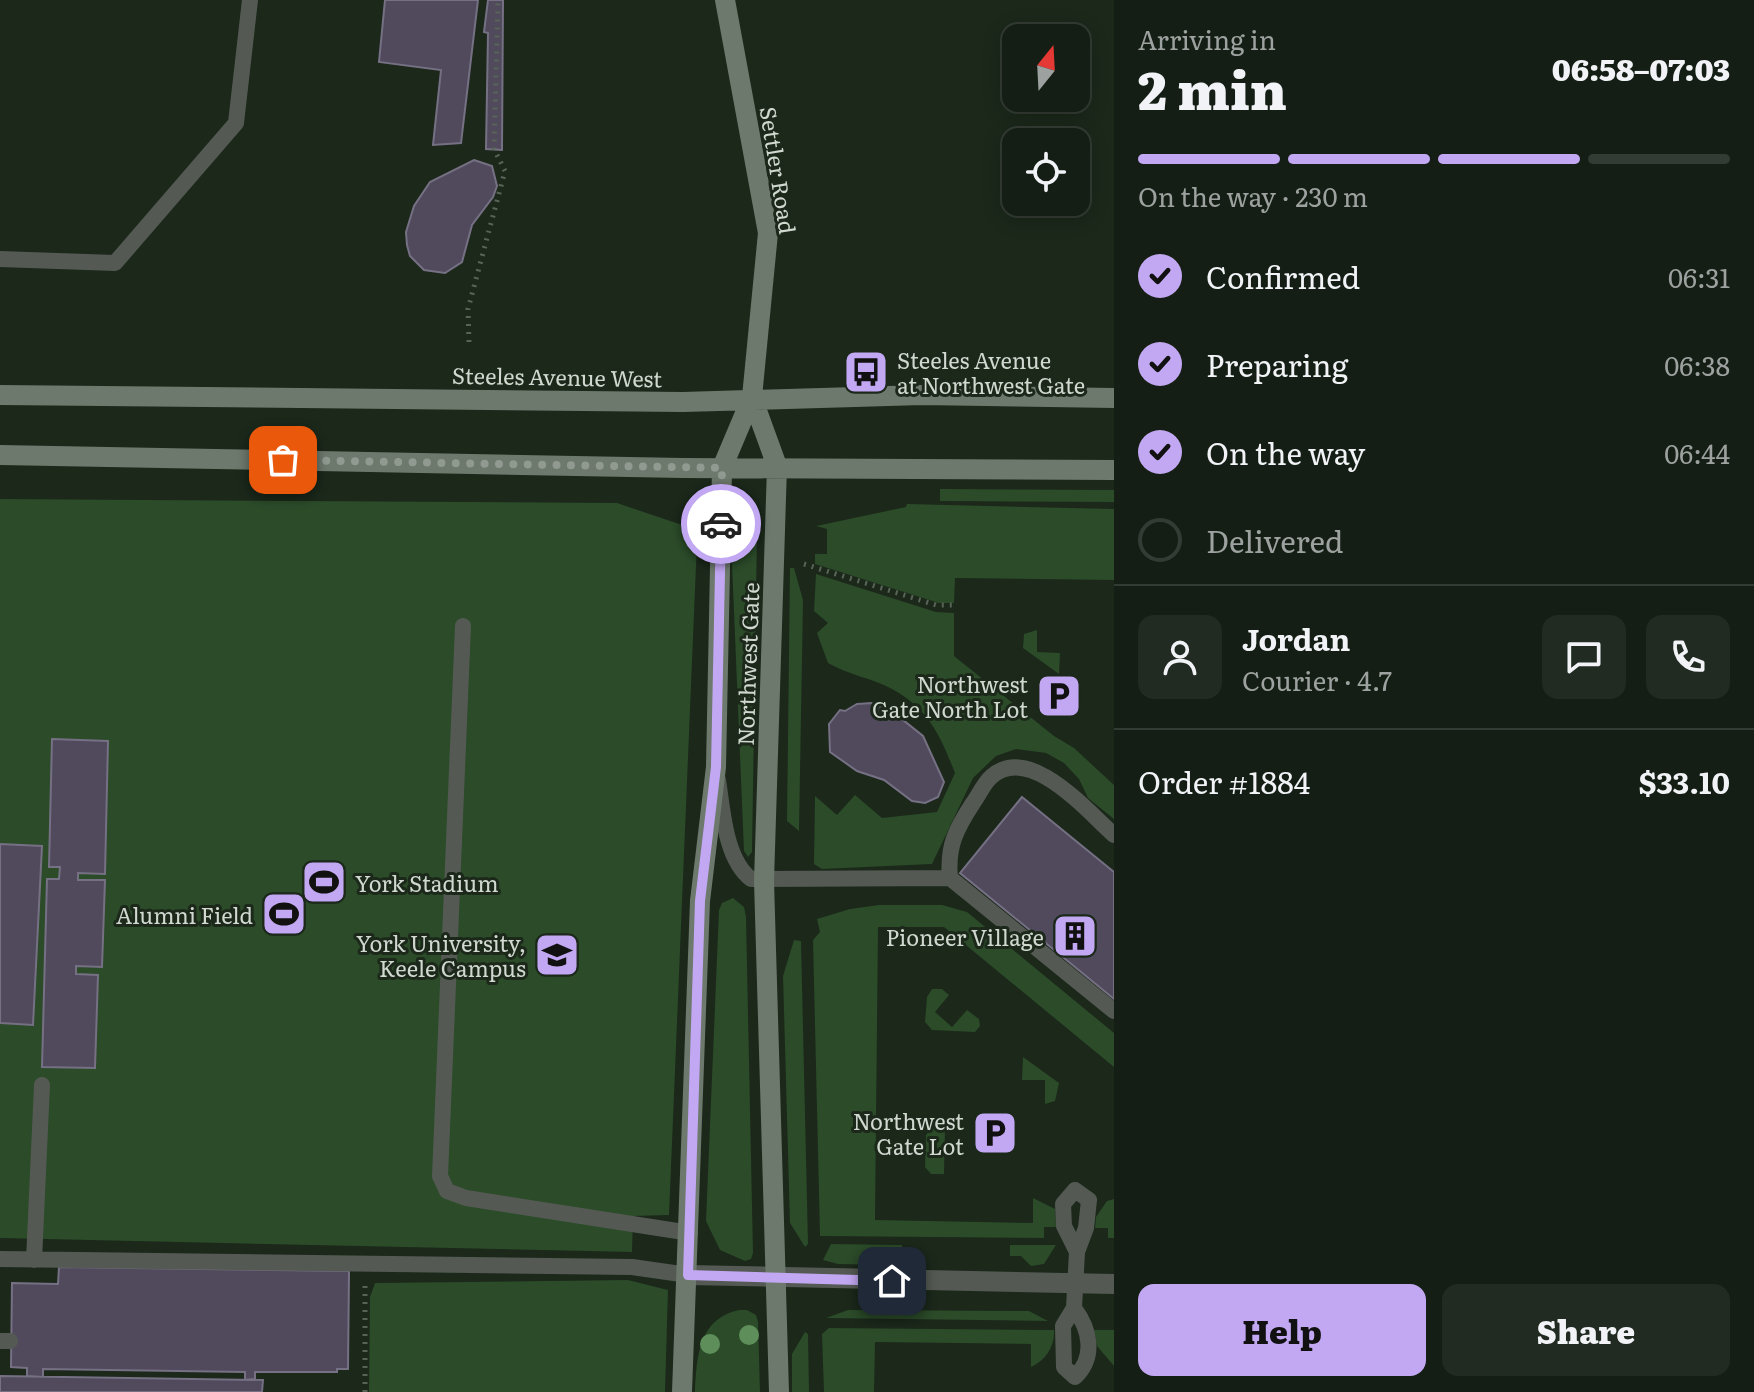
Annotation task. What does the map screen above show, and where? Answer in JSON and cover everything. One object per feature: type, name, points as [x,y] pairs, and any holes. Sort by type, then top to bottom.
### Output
[{"type":"street","name":"Settler Road","points":[[725,0],[768,233],[752,397]]},
{"type":"street","name":"Steeles Avenue West","points":[[0,395],[683,402],[752,397],[1114,398]]},
{"type":"street","name":"Northwest Gate","points":[[752,397],[777,466],[764,881],[779,1392]]},
{"type":"street","name":"Northwest Gate","points":[[682,1392],[700,901],[716,767],[722,468],[752,397]]},
{"type":"street","points":[[0,455],[722,468],[1114,470]]},
{"type":"street","points":[[688,1275],[1114,1284]]},
{"type":"lane","points":[[0,259],[115,263],[236,123],[250,0]]},
{"type":"lane","points":[[463,626],[440,1176],[447,1191],[466,1198],[690,1233]]},
{"type":"lane","name":"Northwest Gate","points":[[716,767],[726,827],[740,870],[751,879],[764,881]]},
{"type":"lane","points":[[950,878],[948,853],[963,818],[991,777],[1008,767],[1035,770],[1114,835]]},
{"type":"lane","points":[[764,881],[950,878],[1114,1011]]},
{"type":"lane","points":[[34,1260],[42,1085]]},
{"type":"lane","points":[[1074,1308],[1077,1252]]},
{"type":"lane","points":[[0,1259],[632,1267],[688,1275]]},
{"type":"path","points":[[469,342],[468,309],[505,171],[494,149],[498,0]]},
{"type":"path","points":[[804,564],[936,605],[954,605]]},
{"type":"path","points":[[365,1265],[365,1392]]},
{"type":"green space","points":[[940,489],[1114,490],[1114,502],[940,501]]},
{"type":"green space","name":"York Stadium","points":[[0,499],[617,503],[694,529],[697,541],[669,1215],[633,1216],[632,1252],[0,1238]]},
{"type":"green space","points":[[907,504],[1114,509],[1114,580],[955,578],[954,603],[939,603],[815,564],[815,554],[827,554],[827,529],[816,526],[906,507]]},
{"type":"green space","points":[[744,524],[757,532],[752,852],[748,857],[744,851],[732,564],[735,533]]},
{"type":"green space","points":[[790,568],[794,568],[803,600],[799,831],[787,821]]},
{"type":"green space","points":[[816,574],[936,612],[954,613],[954,656],[1054,736],[1074,748],[1114,785],[1114,819],[1088,798],[1079,779],[1064,763],[1046,753],[1016,749],[996,756],[973,778],[932,864],[822,869],[814,864],[815,796],[837,815],[855,795],[882,818],[937,812],[955,773],[932,725],[905,697],[884,685],[828,663],[817,633],[828,623],[814,611]]},
{"type":"green space","points":[[1037,630],[1037,652],[1060,653],[1059,674],[1023,648],[1024,634]]},
{"type":"green space","points":[[733,898],[744,907],[746,917],[753,1253],[751,1259],[745,1261],[720,1250],[706,1221],[719,910],[722,903]]},
{"type":"green space","points":[[879,905],[942,905],[967,912],[1114,1033],[1114,1067],[944,927],[878,927],[875,1220],[1033,1223],[1033,1198],[1055,1209],[1056,1227],[1044,1227],[1044,1238],[820,1236],[813,940],[820,932],[817,919],[850,909]]},
{"type":"green space","points":[[794,940],[801,941],[808,1244],[805,1247],[790,1223],[783,976]]},
{"type":"green space","points":[[932,989],[942,989],[949,995],[935,1012],[952,1027],[967,1010],[979,1019],[980,1026],[975,1032],[932,1030],[925,1022],[927,997]]},
{"type":"green space","points":[[1023,1057],[1059,1083],[1055,1101],[1045,1104],[1045,1080],[1022,1080]]},
{"type":"green space","points":[[932,1127],[945,1127],[944,1174],[931,1174],[925,1167],[926,1135]]},
{"type":"green space","points":[[1114,1199],[1114,1238],[1108,1238],[1108,1228],[1095,1228],[1096,1217],[1107,1201]]},
{"type":"green space","points":[[831,1244],[902,1245],[902,1256],[886,1265],[838,1264],[823,1260]]},
{"type":"green space","points":[[1010,1245],[1056,1245],[1044,1264],[1031,1266],[1021,1256],[1010,1256]]},
{"type":"green space","points":[[628,1280],[668,1290],[665,1392],[369,1392],[370,1297],[375,1283]]},
{"type":"green space","points":[[739,1310],[756,1315],[758,1322],[760,1392],[695,1392],[702,1341],[715,1322]]},
{"type":"green space","points":[[848,1310],[1029,1311],[1048,1321],[826,1318]]},
{"type":"green space","points":[[829,1328],[1054,1330],[1054,1336],[1048,1352],[1031,1367],[1031,1344],[875,1342],[874,1392],[824,1392],[822,1334]]},
{"type":"green space","points":[[1094,1330],[1114,1330],[1114,1366],[1097,1346]]},
{"type":"green space","points":[[805,1332],[808,1334],[809,1392],[792,1392],[792,1354]]},
{"type":"building","points":[[385,0],[478,0],[461,143],[433,145],[441,70],[379,62]]},
{"type":"building","points":[[488,0],[503,0],[502,150],[486,149],[488,33],[484,32]]},
{"type":"building","points":[[474,160],[492,166],[497,186],[493,197],[472,225],[462,262],[445,273],[424,270],[410,256],[407,245],[406,232],[414,206],[430,182]]},
{"type":"building","points":[[872,703],[888,708],[923,736],[944,782],[938,797],[925,803],[912,801],[884,780],[857,771],[830,752],[829,724],[840,710],[845,711],[857,704]]},
{"type":"building","points":[[52,739],[108,741],[105,874],[78,873],[78,880],[105,880],[102,967],[76,966],[76,974],[98,975],[95,1068],[42,1067],[47,879],[59,879],[60,867],[49,867]]},
{"type":"building","name":"Pioneer Village","points":[[1022,797],[1114,872],[1114,999],[960,873]]},
{"type":"building","points":[[0,844],[42,846],[33,1025],[0,1023]]},
{"type":"building","points":[[59,1267],[349,1271],[348,1369],[337,1369],[337,1372],[255,1372],[255,1379],[245,1380],[245,1372],[43,1369],[43,1377],[27,1376],[27,1368],[11,1367],[12,1283],[58,1284]]},
{"type":"building","points":[[0,1376],[263,1380],[262,1392],[0,1392]]},
{"type":"way so far","points":[[283,460],[722,468],[721,524]]},
{"type":"place","name":"Steeles Avenue at Northwest Gate","points":[[866,372]]},
{"type":"place","name":"Northwest Gate North Lot","points":[[1059,696]]},
{"type":"place","name":"York Stadium","points":[[324,882]]},
{"type":"place","name":"Alumni Field","points":[[284,914]]},
{"type":"place","name":"Pioneer Village","points":[[1075,936]]},
{"type":"place","name":"York University, Keele Campus","points":[[557,955]]},
{"type":"place","name":"Northwest Gate Lot","points":[[995,1133]]},
{"type":"route","points":[[721,524],[716,767],[700,901],[688,1275],[892,1281]]}]
